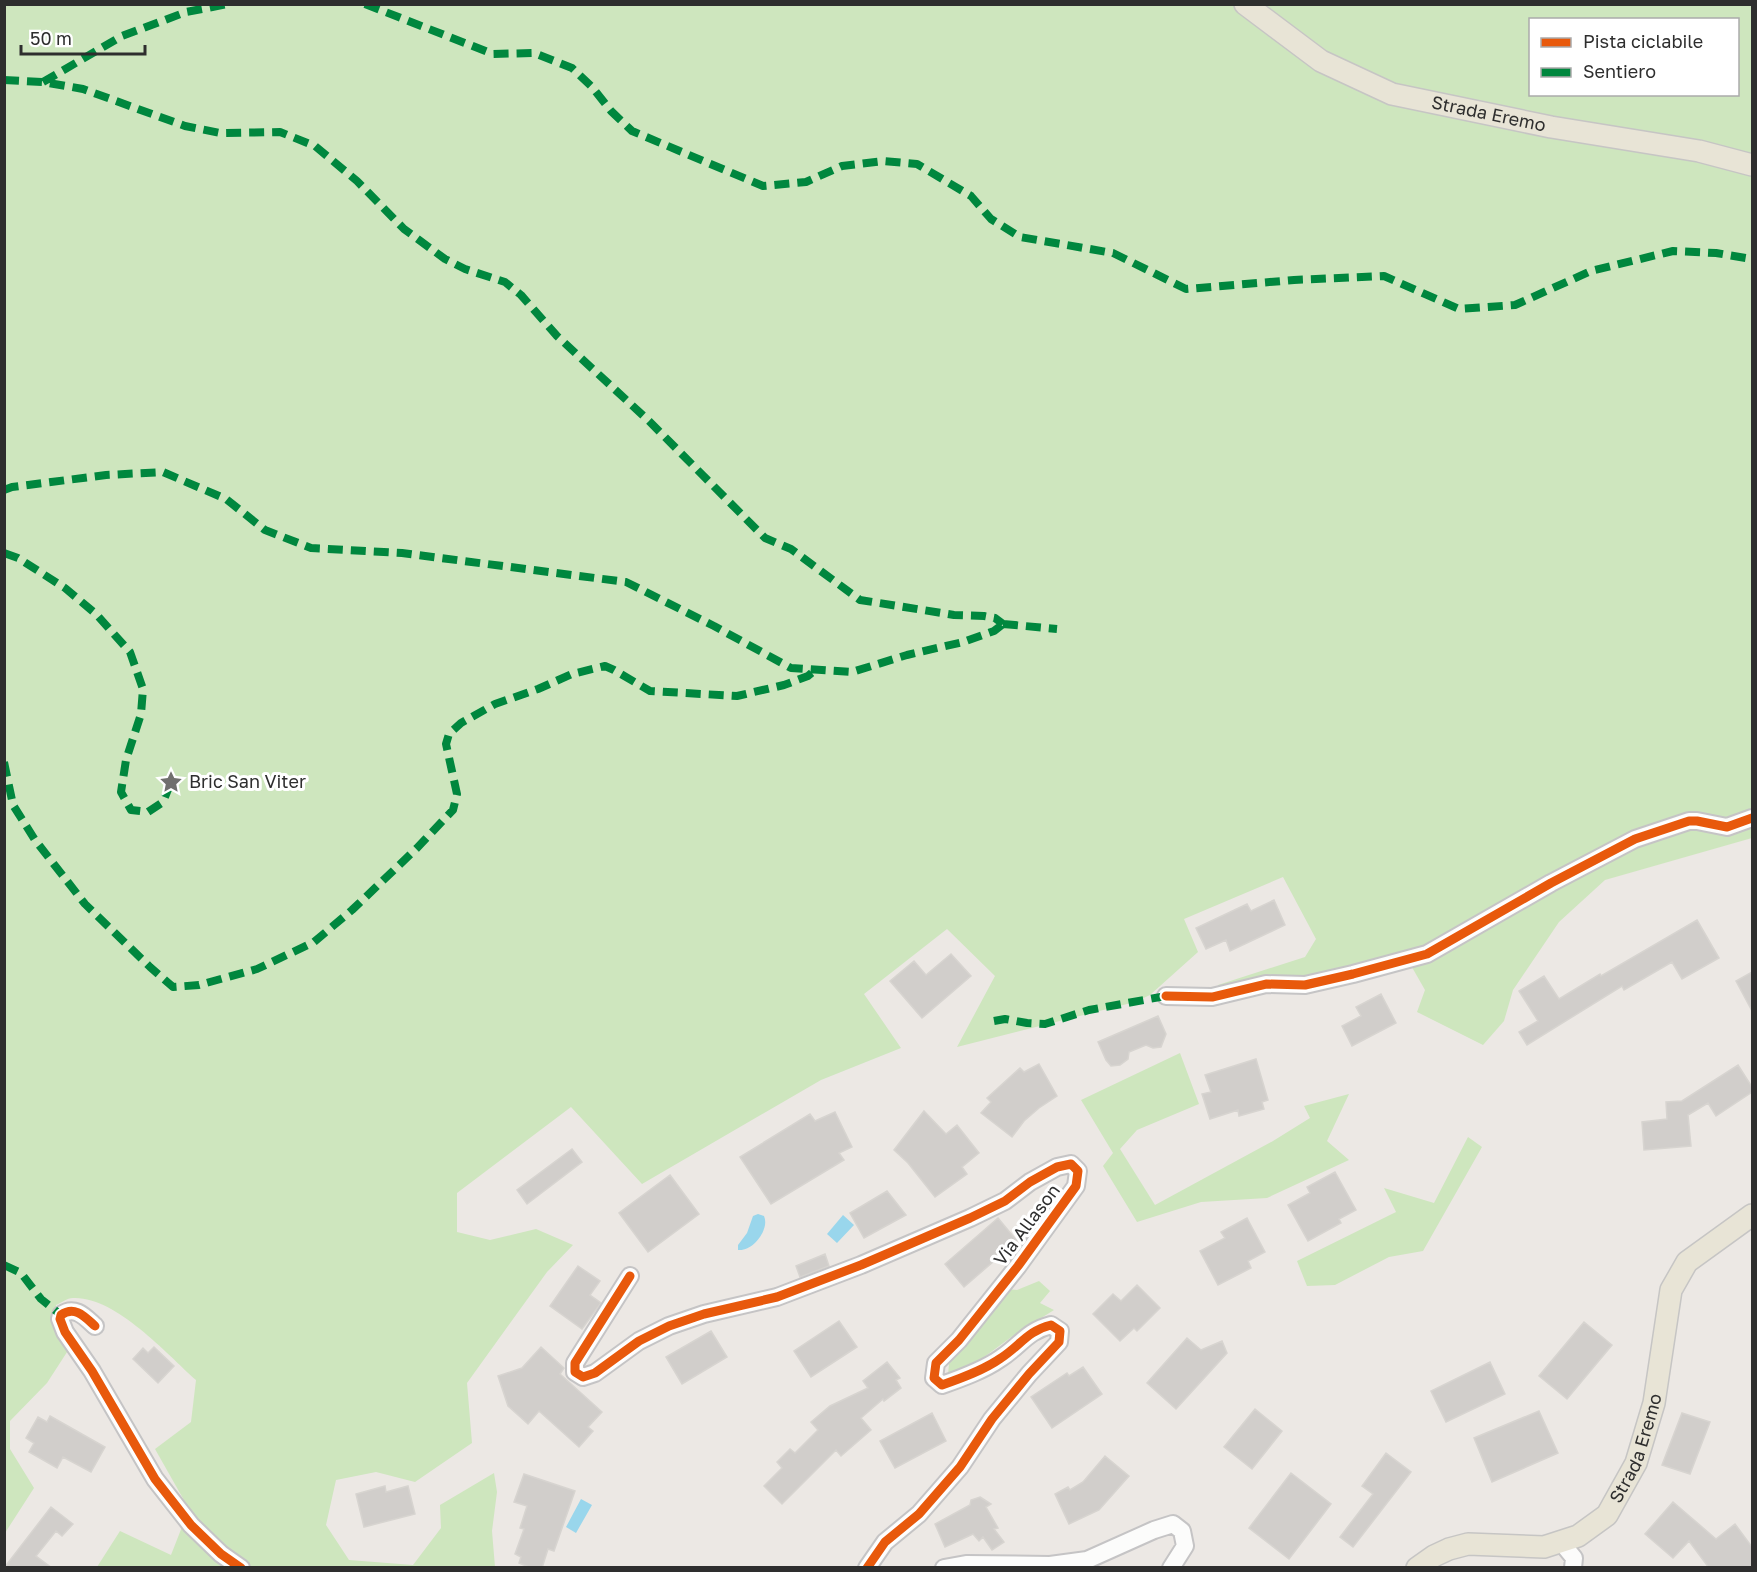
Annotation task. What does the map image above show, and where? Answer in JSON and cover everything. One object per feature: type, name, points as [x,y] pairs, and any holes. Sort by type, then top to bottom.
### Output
[{"type":"main road","name":"Strada Eremo","points":[[1245,4],[1321,60],[1392,94],[1551,127],[1699,151],[1752,165]]},
{"type":"main road","name":"Strada Eremo","points":[[1418,1568],[1434,1556],[1467,1544],[1544,1547],[1578,1536],[1606,1515],[1636,1463],[1654,1403],[1671,1290],[1687,1262],[1752,1215]]},
{"type":"street","points":[[1166,996],[1212,997],[1266,984],[1305,985],[1427,954],[1541,888],[1635,839],[1689,821],[1727,827],[1752,818]]},
{"type":"street","name":"Via Allason","points":[[630,1276],[575,1363],[575,1372],[583,1377],[595,1373],[639,1341],[669,1326],[704,1314],[777,1297],[861,1264],[1005,1201],[1030,1182],[1057,1167],[1071,1164],[1078,1171],[1076,1186],[1018,1266],[959,1340],[936,1363],[934,1378],[942,1385],[962,1377],[1001,1358],[1036,1329],[1051,1325],[1060,1331],[1059,1342],[992,1419],[960,1467],[918,1514],[885,1542],[867,1568]]},
{"type":"street","points":[[95,1326],[75,1311],[67,1311],[61,1315],[64,1332],[92,1371],[156,1479],[191,1525],[221,1554],[241,1568]]},
{"type":"street","points":[[944,1568],[976,1564],[1050,1565],[1087,1560],[1154,1530],[1173,1524],[1182,1531],[1185,1546],[1171,1568]]},
{"type":"street","points":[[1561,1542],[1574,1558],[1573,1568]]},
{"type":"green space","points":[[5,5],[1752,5],[1752,838],[1605,880],[1559,922],[1513,990],[1504,1021],[1483,1045],[1417,1012],[1425,990],[1405,955],[1301,979],[1218,991],[1218,985],[1305,957],[1316,939],[1283,877],[1184,919],[1198,952],[1150,995],[1135,1002],[957,1047],[995,976],[947,929],[864,994],[901,1048],[821,1080],[642,1184],[571,1107],[457,1193],[457,1232],[490,1240],[536,1229],[573,1245],[547,1272],[467,1383],[472,1443],[415,1482],[376,1472],[336,1480],[326,1525],[349,1560],[413,1565],[441,1528],[440,1505],[494,1473],[497,1492],[492,1531],[495,1567],[97,1567],[120,1531],[171,1555],[189,1509],[155,1449],[191,1422],[196,1380],[139,1328],[106,1306],[89,1300],[73,1298],[56,1305],[56,1326],[69,1349],[47,1383],[10,1421],[10,1449],[34,1488],[5,1533]]},
{"type":"green space","points":[[1180,1053],[1199,1104],[1137,1130],[1120,1149],[1155,1205],[1273,1141],[1310,1118],[1304,1106],[1349,1094],[1327,1141],[1349,1160],[1267,1198],[1201,1202],[1137,1222],[1103,1166],[1113,1153],[1081,1100]]},
{"type":"green space","points":[[1468,1137],[1482,1147],[1423,1251],[1389,1257],[1335,1285],[1307,1286],[1297,1261],[1396,1212],[1384,1188],[1434,1203]]},
{"type":"green space","points":[[1039,1281],[1050,1291],[1040,1303],[1054,1310],[1014,1335],[972,1366],[948,1375],[949,1364],[1006,1289],[1017,1290]]},
{"type":"water","points":[[758,1214],[764,1216],[765,1221],[765,1227],[759,1239],[744,1250],[738,1250],[738,1245],[747,1233],[753,1216]]},
{"type":"water","points":[[843,1215],[854,1225],[837,1243],[827,1234]]},
{"type":"water","points":[[581,1499],[592,1505],[576,1533],[566,1527]]},
{"type":"building","points":[[1274,900],[1285,925],[1230,951],[1226,940],[1206,949],[1196,928],[1247,904],[1251,911]]},
{"type":"building","points":[[1697,920],[1719,958],[1682,979],[1672,962],[1624,990],[1622,986],[1527,1045],[1519,1032],[1538,1021],[1519,991],[1544,976],[1559,999]]},
{"type":"building","points":[[951,954],[971,976],[922,1018],[890,981],[914,961],[926,975]]},
{"type":"building","points":[[1752,972],[1752,1011],[1736,981]]},
{"type":"building","points":[[1381,994],[1396,1023],[1352,1046],[1342,1026],[1361,1016],[1356,1007]]},
{"type":"building","points":[[1158,1016],[1166,1034],[1161,1047],[1153,1048],[1146,1045],[1129,1052],[1128,1059],[1120,1065],[1111,1066],[1098,1042]]},
{"type":"building","points":[[1256,1059],[1268,1100],[1262,1102],[1264,1109],[1239,1116],[1238,1110],[1210,1119],[1202,1094],[1211,1092],[1205,1075]]},
{"type":"building","points":[[1039,1064],[1057,1096],[1024,1121],[1012,1137],[981,1113],[991,1102],[987,1098],[1020,1068],[1024,1072]]},
{"type":"building","points":[[1738,1065],[1752,1087],[1752,1092],[1716,1116],[1708,1103],[1688,1115],[1691,1146],[1644,1150],[1642,1122],[1667,1119],[1666,1102],[1682,1101]]},
{"type":"building","points":[[924,1111],[946,1134],[957,1125],[979,1153],[962,1167],[967,1174],[935,1197],[908,1163],[894,1150]]},
{"type":"building","points":[[835,1112],[852,1147],[839,1153],[844,1160],[771,1204],[740,1157],[810,1114],[815,1121]]},
{"type":"building","points":[[572,1149],[582,1162],[527,1204],[517,1190]]},
{"type":"building","points":[[1335,1172],[1356,1210],[1339,1219],[1341,1223],[1308,1241],[1288,1205],[1310,1193],[1307,1187]]},
{"type":"building","points":[[670,1175],[699,1214],[648,1252],[619,1213]]},
{"type":"building","points":[[887,1191],[906,1215],[864,1238],[850,1213]]},
{"type":"building","points":[[998,1218],[1017,1241],[964,1287],[945,1264]]},
{"type":"building","points":[[1247,1218],[1265,1252],[1248,1261],[1251,1268],[1218,1285],[1200,1251],[1225,1238],[1221,1232]]},
{"type":"building","points":[[825,1254],[829,1266],[800,1277],[796,1266]]},
{"type":"building","points":[[578,1266],[600,1281],[590,1295],[601,1303],[582,1329],[550,1306]]},
{"type":"building","points":[[1137,1285],[1160,1308],[1137,1331],[1134,1328],[1120,1341],[1093,1314],[1113,1294],[1121,1301]]},
{"type":"building","points":[[839,1321],[857,1347],[811,1377],[794,1351]]},
{"type":"building","points":[[1584,1322],[1612,1345],[1567,1399],[1539,1376]]},
{"type":"building","points":[[711,1331],[727,1357],[682,1384],[666,1357]]},
{"type":"building","points":[[1187,1338],[1201,1350],[1222,1341],[1227,1353],[1176,1409],[1147,1383]]},
{"type":"building","points":[[154,1347],[174,1366],[158,1383],[133,1359],[143,1348],[148,1353]]},
{"type":"building","points":[[541,1347],[564,1368],[560,1374],[602,1412],[588,1427],[593,1431],[579,1447],[539,1411],[528,1424],[508,1406],[498,1376],[522,1368]]},
{"type":"building","points":[[887,1362],[900,1378],[896,1380],[901,1388],[884,1401],[883,1399],[861,1418],[871,1430],[841,1456],[836,1450],[782,1504],[764,1486],[782,1468],[777,1462],[790,1449],[795,1453],[818,1430],[811,1422],[830,1406],[868,1388],[863,1381]]},
{"type":"building","points":[[1490,1362],[1505,1394],[1446,1422],[1431,1391]]},
{"type":"building","points":[[1083,1367],[1102,1394],[1052,1428],[1031,1397],[1067,1373],[1069,1376]]},
{"type":"building","points":[[1255,1409],[1282,1431],[1252,1469],[1224,1447]]},
{"type":"building","points":[[1539,1411],[1558,1453],[1492,1482],[1474,1438]]},
{"type":"building","points":[[932,1413],[946,1441],[895,1468],[880,1441]]},
{"type":"building","points":[[1682,1413],[1710,1422],[1690,1474],[1662,1465]]},
{"type":"building","points":[[50,1416],[105,1447],[91,1472],[63,1457],[57,1468],[29,1452],[34,1443],[26,1438],[38,1417],[47,1422]]},
{"type":"building","points":[[1386,1453],[1411,1472],[1353,1547],[1340,1537],[1373,1494],[1362,1486]]},
{"type":"building","points":[[1105,1456],[1129,1476],[1099,1510],[1069,1524],[1055,1494],[1068,1487],[1070,1490],[1083,1482]]},
{"type":"building","points":[[1291,1473],[1331,1504],[1289,1559],[1249,1528]]},
{"type":"building","points":[[524,1474],[575,1491],[554,1551],[548,1549],[542,1568],[531,1568],[519,1563],[521,1557],[515,1554],[524,1529],[520,1528],[527,1506],[514,1502]]},
{"type":"building","points":[[385,1486],[386,1492],[408,1486],[415,1514],[364,1527],[356,1494]]},
{"type":"building","points":[[980,1497],[991,1504],[986,1507],[998,1528],[994,1529],[1004,1542],[992,1550],[983,1537],[979,1541],[973,1534],[945,1547],[935,1524],[970,1505],[971,1500]]},
{"type":"building","points":[[1673,1502],[1716,1539],[1735,1524],[1752,1547],[1752,1568],[1709,1568],[1689,1541],[1673,1558],[1645,1534]]},
{"type":"building","points":[[51,1507],[73,1524],[62,1536],[56,1531],[36,1556],[52,1568],[4,1568]]},
{"type":"marked path","points":[[43,82],[122,36],[186,12],[228,4]]},
{"type":"marked path","points":[[365,4],[493,54],[534,53],[572,68],[632,131],[763,186],[806,182],[842,166],[883,161],[917,164],[971,196],[991,219],[1020,237],[1113,253],[1186,289],[1294,280],[1384,276],[1459,309],[1515,305],[1591,271],[1673,251],[1716,253],[1752,259]]},
{"type":"marked path","points":[[4,80],[43,82],[83,89],[185,126],[220,133],[280,132],[315,146],[357,181],[404,229],[445,259],[465,269],[505,282],[521,295],[557,336],[649,421],[765,538],[791,549],[860,600],[954,615],[984,616],[995,618],[1003,624]]},
{"type":"marked path","points":[[4,490],[12,487],[106,475],[163,472],[226,499],[265,530],[311,548],[402,553],[626,582],[791,668],[852,672],[907,655],[963,642],[994,631],[1003,624]]},
{"type":"marked path","points":[[4,553],[18,558],[65,588],[96,614],[130,652],[143,689],[141,714],[126,760],[121,792],[131,810],[148,812],[163,802],[171,782]]},
{"type":"marked path","points":[[1003,624],[1057,629]]},
{"type":"marked path","points":[[4,762],[13,805],[35,840],[85,904],[173,987],[199,985],[257,969],[314,942],[352,910],[453,810],[457,794],[446,744],[449,734],[461,723],[495,704],[572,674],[605,666],[650,691],[737,696],[784,685],[808,676],[815,670]]},
{"type":"marked path","points":[[994,1021],[1005,1019],[1045,1024],[1089,1010],[1166,996]]},
{"type":"marked path","points":[[4,1265],[21,1273],[41,1299],[61,1315]]},
{"type":"cycle path","points":[[1166,996],[1212,997],[1266,984],[1305,985],[1427,954],[1551,883],[1635,839],[1689,821],[1727,827],[1752,818]]},
{"type":"cycle path","points":[[630,1276],[575,1363],[575,1372],[583,1377],[595,1373],[639,1341],[669,1326],[704,1314],[777,1297],[861,1265],[1005,1201],[1030,1182],[1057,1167],[1071,1164],[1078,1171],[1076,1186],[1018,1266],[959,1340],[936,1363],[934,1378],[942,1385],[973,1373],[1001,1358],[1036,1331],[1051,1325],[1060,1331],[1059,1342],[992,1419],[960,1467],[919,1514],[885,1542],[867,1568]]},
{"type":"cycle path","points":[[95,1326],[84,1316],[75,1312],[66,1312],[61,1315],[60,1319],[65,1332],[92,1371],[155,1479],[191,1525],[221,1554],[241,1568]]},
{"type":"place","name":"Bric San Viter","points":[[171,782]]}]
